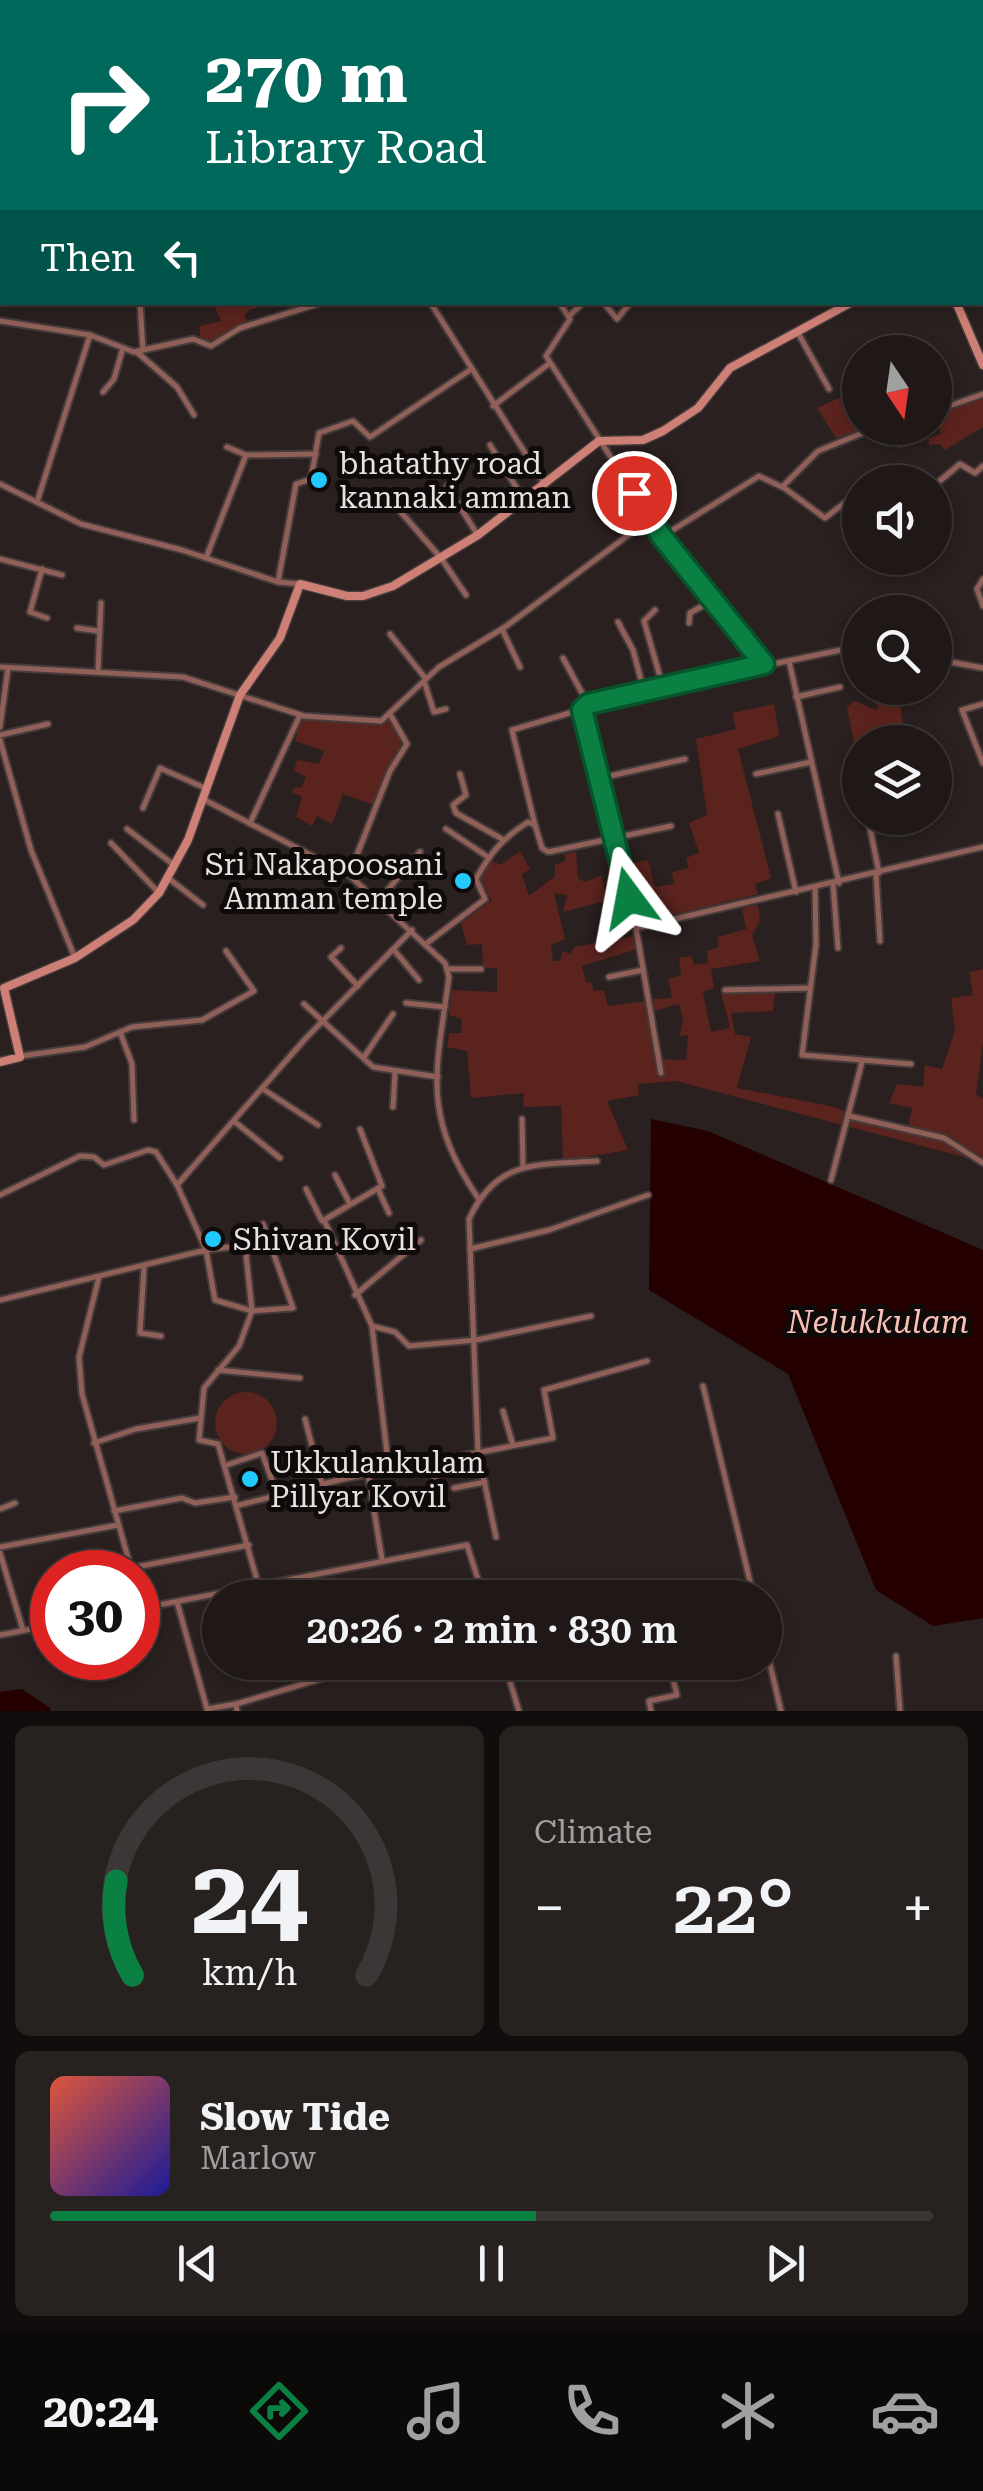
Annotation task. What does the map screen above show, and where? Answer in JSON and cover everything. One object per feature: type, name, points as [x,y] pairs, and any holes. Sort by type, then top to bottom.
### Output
[{"type":"street","points":[[140,305],[140,351],[188,400],[187,408],[194,415]]},
{"type":"street","points":[[0,321],[90,334],[140,351],[193,339],[212,346],[240,328],[314,305]]},
{"type":"street","points":[[561,305],[569,316]]},
{"type":"street","points":[[581,305],[569,316],[546,356],[550,364],[662,537],[764,664]]},
{"type":"street","points":[[604,305],[616,319],[629,305]]},
{"type":"street","points":[[0,484],[81,524],[278,582],[364,596],[393,586],[478,536],[599,441],[643,440],[664,431],[698,408],[730,368],[848,305]]},
{"type":"street","points":[[957,305],[983,364]]},
{"type":"street","points":[[432,306],[545,485]]},
{"type":"street","points":[[797,331],[829,389]]},
{"type":"street","points":[[36,502],[90,334]]},
{"type":"street","points":[[103,392],[114,378],[123,348]]},
{"type":"street","points":[[494,406],[550,364]]},
{"type":"street","points":[[278,582],[296,484],[311,479],[320,433],[353,421],[370,437],[470,370]]},
{"type":"street","points":[[952,405],[983,394]]},
{"type":"street","points":[[782,487],[818,451],[842,441]]},
{"type":"street","points":[[490,445],[525,500]]},
{"type":"street","points":[[227,447],[246,455],[316,454]]},
{"type":"street","points":[[206,558],[246,455]]},
{"type":"street","points":[[952,470],[960,464],[975,473],[983,466]]},
{"type":"street","points":[[662,537],[759,476],[782,487],[825,518],[842,504]]},
{"type":"street","points":[[447,486],[478,536]]},
{"type":"street","points":[[385,494],[441,558],[466,595]]},
{"type":"street","points":[[0,726],[4,667],[182,677],[300,715],[381,721],[425,680],[502,629],[650,519]]},
{"type":"street","points":[[0,559],[62,575]]},
{"type":"street","points":[[42,569],[30,612],[47,618]]},
{"type":"street","points":[[983,578],[977,589],[983,606]]},
{"type":"street","points":[[20,1056],[2,989],[75,958],[133,920],[159,893],[174,865],[240,695],[280,638],[300,584]]},
{"type":"street","points":[[689,623],[690,613],[713,600]]},
{"type":"street","points":[[98,671],[101,604]]},
{"type":"street","points":[[655,610],[644,622],[663,687]]},
{"type":"street","points":[[618,622],[632,650],[644,691]]},
{"type":"street","points":[[77,628],[98,631]]},
{"type":"street","points":[[502,629],[520,667]]},
{"type":"street","points":[[390,634],[425,680],[434,712],[446,708]]},
{"type":"street","points":[[671,826],[548,852],[535,826],[512,730],[582,710],[588,704],[842,650]]},
{"type":"street","points":[[564,658],[588,704]]},
{"type":"street","points":[[788,661],[836,883],[838,948]]},
{"type":"street","points":[[952,662],[983,668]]},
{"type":"street","points":[[796,697],[840,687]]},
{"type":"street","points":[[983,704],[962,710],[983,763]]},
{"type":"street","points":[[582,710],[636,928],[661,1073]]},
{"type":"street","points":[[349,875],[390,771],[406,744],[390,714]]},
{"type":"street","points":[[251,821],[300,715]]},
{"type":"street","points":[[48,724],[0,738],[31,850],[75,958]]},
{"type":"street","points":[[601,778],[685,759]]},
{"type":"street","points":[[756,774],[811,762]]},
{"type":"street","points":[[143,808],[160,768],[349,875],[427,943],[448,969],[436,1108],[443,1133],[478,1198]]},
{"type":"street","points":[[460,774],[466,795],[453,805],[456,814],[502,839]]},
{"type":"street","points":[[778,814],[796,892]]},
{"type":"street","points":[[427,943],[486,900],[476,880],[502,839],[528,822],[535,826]]},
{"type":"street","points":[[127,829],[174,865]]},
{"type":"street","points":[[446,829],[488,857]]},
{"type":"street","points":[[871,835],[880,940]]},
{"type":"street","points":[[111,843],[159,893]]},
{"type":"street","points":[[636,928],[983,847]]},
{"type":"street","points":[[379,900],[420,852]]},
{"type":"street","points":[[168,878],[203,905]]},
{"type":"street","points":[[815,888],[802,1056],[911,1064]]},
{"type":"street","points":[[176,1184],[412,930]]},
{"type":"street","points":[[341,948],[331,957],[358,986]]},
{"type":"street","points":[[394,950],[419,980]]},
{"type":"street","points":[[0,1062],[85,1048],[120,1032],[202,1020],[252,995],[253,986],[226,951]]},
{"type":"street","points":[[448,969],[481,970]]},
{"type":"street","points":[[610,977],[644,970]]},
{"type":"street","points":[[725,990],[810,988]]},
{"type":"street","points":[[304,1004],[373,1067],[438,1077]]},
{"type":"street","points":[[406,1004],[445,1007]]},
{"type":"street","points":[[363,1058],[393,1014]]},
{"type":"street","points":[[120,1032],[132,1064],[134,1120]]},
{"type":"street","points":[[831,1180],[862,1062]]},
{"type":"street","points":[[393,1107],[395,1072]]},
{"type":"street","points":[[263,1089],[318,1126]]},
{"type":"street","points":[[849,1116],[944,1138],[983,1163]]},
{"type":"street","points":[[522,1118],[523,1166]]},
{"type":"street","points":[[234,1122],[280,1158]]},
{"type":"street","points":[[324,1220],[382,1183],[360,1129]]},
{"type":"street","points":[[0,1195],[80,1156],[94,1156],[104,1165],[148,1150],[156,1152],[176,1184],[206,1250],[215,1300],[252,1310],[293,1308],[263,1224]]},
{"type":"street","points":[[496,1537],[478,1452],[468,1219],[478,1198],[502,1174],[523,1166],[598,1161]]},
{"type":"street","points":[[336,1175],[350,1205]]},
{"type":"street","points":[[378,1188],[389,1213]]},
{"type":"street","points":[[306,1189],[372,1326],[388,1470]]},
{"type":"street","points":[[470,1249],[549,1230],[648,1195]]},
{"type":"street","points":[[356,1295],[422,1240]]},
{"type":"street","points":[[0,1300],[206,1250],[245,1245],[252,1310],[239,1346],[204,1388],[198,1440],[218,1444],[227,1465],[255,1580]]},
{"type":"street","points":[[147,1265],[140,1333],[161,1336]]},
{"type":"street","points":[[99,1276],[79,1357],[94,1443],[126,1550]]},
{"type":"street","points":[[372,1326],[395,1332],[409,1346],[476,1340],[591,1316]]},
{"type":"street","points":[[238,1505],[368,1474],[554,1438],[544,1390],[646,1361]]},
{"type":"street","points":[[218,1370],[300,1378]]},
{"type":"street","points":[[702,1386],[750,1580]]},
{"type":"street","points":[[502,1411],[513,1445]]},
{"type":"street","points":[[94,1443],[136,1429],[200,1418]]},
{"type":"street","points":[[305,1419],[322,1484]]},
{"type":"street","points":[[227,1465],[262,1453],[277,1494]]},
{"type":"street","points":[[431,1462],[438,1493]]},
{"type":"street","points":[[368,1474],[382,1559]]},
{"type":"street","points":[[454,1488],[484,1482]]},
{"type":"street","points":[[114,1511],[182,1498],[195,1504],[235,1497]]},
{"type":"street","points":[[0,1509],[15,1503]]},
{"type":"street","points":[[23,1630],[0,1550],[118,1525]]},
{"type":"street","points":[[160,1564],[249,1545]]},
{"type":"street","points":[[291,1580],[467,1545],[478,1580]]},
{"type":"street","points":[[160,1604],[202,1597]]},
{"type":"street","points":[[177,1601],[207,1709],[236,1708],[322,1680]]},
{"type":"street","points":[[0,1634],[30,1629]]},
{"type":"street","points":[[896,1656],[900,1711]]},
{"type":"street","points":[[510,1680],[519,1711]]},
{"type":"street","points":[[651,1711],[648,1701],[677,1694],[673,1680]]},
{"type":"street","points":[[774,1680],[781,1711]]},
{"type":"shaded area","points":[[214,305],[268,305],[249,310],[244,317],[248,321],[211,343],[200,339],[200,326],[221,321]]},
{"type":"shaded area","points":[[842,397],[842,436],[836,438],[817,408]]},
{"type":"shaded area","points":[[983,397],[983,427],[945,450],[941,445],[952,445],[952,408]]},
{"type":"shaded area","points":[[774,704],[779,736],[738,749],[771,878],[755,884],[758,894],[639,923],[627,864],[648,860],[655,887],[674,884],[672,872],[689,868],[686,858],[699,853],[689,823],[707,815],[696,739],[736,729],[732,713]]},
{"type":"shaded area","points":[[850,705],[876,710],[879,706],[900,705],[903,725],[850,725]]},
{"type":"shaded area","points":[[301,719],[385,723],[389,719],[402,744],[374,805],[343,794],[332,824],[317,816],[312,826],[296,817],[302,797],[292,792],[295,787],[301,788],[306,777],[294,771],[297,760],[319,764],[324,751],[295,741]]},
{"type":"shaded area","points":[[520,851],[530,869],[522,874],[529,896],[555,876],[555,865],[565,861],[564,854],[576,852],[578,878],[585,882],[602,875],[606,901],[563,912],[567,895],[554,893],[565,939],[551,945],[553,961],[560,961],[563,951],[570,954],[574,947],[634,936],[637,949],[582,966],[586,983],[591,982],[594,991],[604,990],[608,1006],[646,1001],[657,1059],[686,1060],[688,1035],[680,1036],[683,1018],[679,1004],[654,1011],[653,999],[672,998],[668,979],[681,975],[679,958],[692,956],[694,965],[708,963],[707,951],[719,947],[717,937],[746,929],[742,908],[758,905],[760,921],[752,935],[760,961],[711,969],[714,988],[703,992],[711,1032],[730,1028],[721,993],[775,992],[773,1011],[731,1013],[735,1034],[751,1037],[737,1088],[835,1107],[882,1128],[953,1142],[940,1134],[908,1127],[912,1108],[889,1103],[897,1084],[923,1087],[925,1065],[942,1069],[955,1031],[951,998],[973,995],[969,972],[983,969],[983,1043],[976,1094],[983,1099],[983,1162],[676,1081],[638,1084],[639,1095],[607,1101],[628,1150],[563,1161],[561,1106],[523,1107],[524,1093],[471,1098],[467,1051],[447,1047],[449,1033],[461,1033],[462,1019],[449,1015],[452,990],[497,992],[497,968],[483,968],[482,944],[467,945],[461,923],[492,900],[479,880],[489,859],[500,865]]},
{"type":"shaded area","points":[[246,1392],[268,1401],[277,1423],[268,1445],[246,1454],[224,1445],[215,1423],[224,1401]]},
{"type":"water","name":"Nelukkulam","points":[[651,1119],[708,1131],[983,1250],[983,1618],[933,1626],[876,1590],[788,1374],[649,1290]]},
{"type":"water","points":[[22,1689],[51,1711],[0,1711],[0,1692]]},
{"type":"place","name":"bhatathy road kannaki amman","points":[[319,480]]},
{"type":"place","name":"Sri Nakapoosani Amman temple","points":[[463,881]]},
{"type":"place","name":"Shivan Kovil","points":[[213,1239]]},
{"type":"place","name":"Ukkulankulam Pillyar Kovil","points":[[250,1479]]},
{"type":"route","points":[[629,898],[582,710],[588,704],[764,664],[662,537],[634,493]]}]
